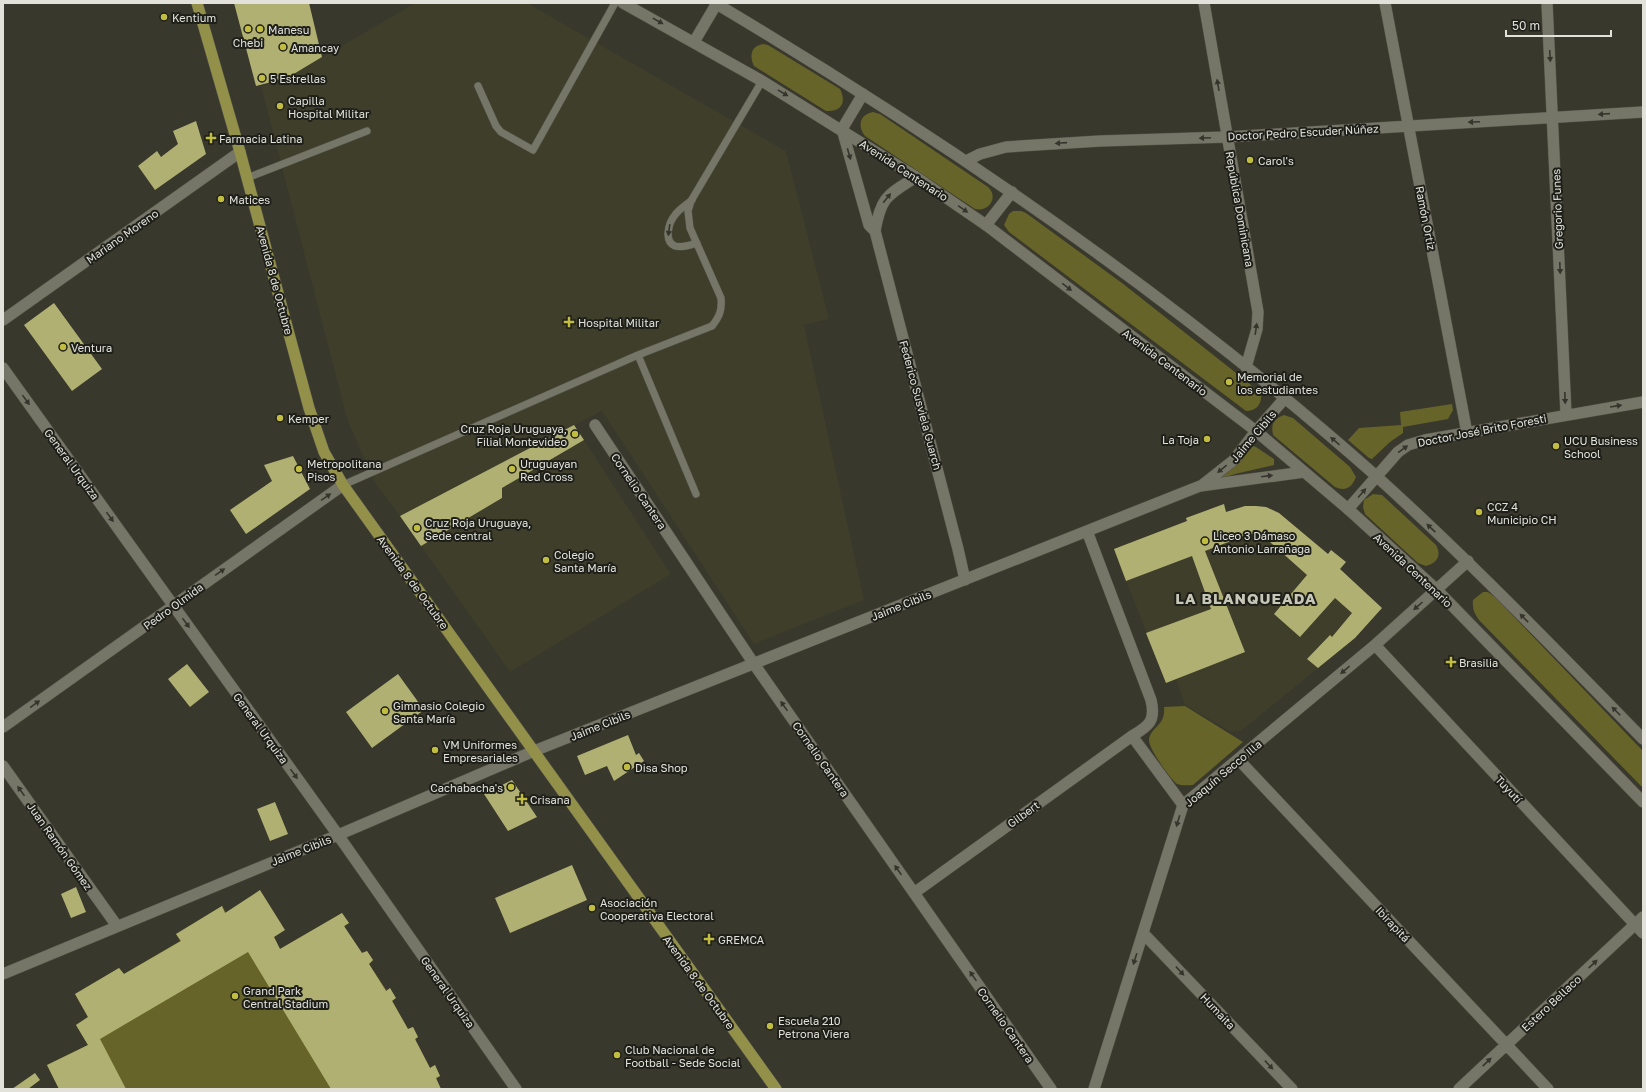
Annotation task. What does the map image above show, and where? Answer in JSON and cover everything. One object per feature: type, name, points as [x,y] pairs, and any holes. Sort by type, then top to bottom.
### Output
[{"type":"main road","name":"Avenida 8 de Octubre","points":[[197,3],[240,152],[309,408],[324,452],[343,485],[776,1089]]},
{"type":"street","name":"Avenida Centenario","points":[[623,3],[762,81],[842,129],[916,177],[986,225],[1256,431],[1348,509],[1437,590],[1643,802]]},
{"type":"street","points":[[694,42],[716,3],[864,94],[966,161],[1012,192],[1128,276],[1246,367],[1376,476],[1468,561],[1643,739]]},
{"type":"street","name":"República Dominicana","points":[[1204,3],[1226,137],[1232,158],[1258,312],[1257,329],[1246,367]]},
{"type":"street","name":"Ramón Ortiz","points":[[1385,3],[1468,433]]},
{"type":"street","name":"Gregorio Funes","points":[[1547,3],[1566,414]]},
{"type":"street","points":[[842,129],[864,94]]},
{"type":"street","name":"Doctor Pedro Escuder Núñez","points":[[966,161],[980,154],[1006,147],[1093,141],[1226,137],[1643,112]]},
{"type":"street","name":"Federico Susviela Guarch","points":[[842,129],[869,225],[875,231]]},
{"type":"street","name":"Mariano Moreno","points":[[3,320],[240,152]]},
{"type":"street","name":"Federico Susviela Guarch","points":[[916,177],[888,195],[880,208],[875,231],[965,580]]},
{"type":"street","points":[[986,225],[1012,192]]},
{"type":"street","name":"General Urquiza","points":[[3,368],[338,835],[516,1089]]},
{"type":"street","name":"Jaime Cibils","points":[[1200,486],[1234,460],[1284,398]]},
{"type":"street","name":"Doctor José Brito Foresti","points":[[1348,509],[1398,452],[1408,445],[1425,440],[1566,414],[1643,402]]},
{"type":"street","name":"Cornelio Cantera","points":[[595,425],[754,664],[1051,1089]]},
{"type":"street","name":"Jaime Cibils","points":[[3,974],[338,835],[534,751],[1200,486],[1304,472]]},
{"type":"street","name":"Pedro Olmida","points":[[3,727],[343,485]]},
{"type":"street","points":[[1088,531],[1152,700],[1153,708],[1150,722],[1144,729],[1132,736],[1183,805]]},
{"type":"street","name":"Joaquín Secco Illa","points":[[1094,1089],[1183,805],[1375,645],[1468,561]]},
{"type":"street","name":"Tuyutí","points":[[1375,645],[1640,925]]},
{"type":"street","name":"Gilbert","points":[[914,892],[1132,736]]},
{"type":"street","name":"Ibirapitá","points":[[1238,759],[1548,1089]]},
{"type":"street","name":"Juan Ramón Gómez","points":[[3,766],[117,926]]},
{"type":"street","name":"Estero Bellaco","points":[[1459,1089],[1506,1044],[1640,925]]},
{"type":"street","name":"Humaita","points":[[1144,933],[1292,1089]]},
{"type":"lane","points":[[478,86],[496,126],[501,132],[533,150],[615,3]]},
{"type":"lane","points":[[343,485],[638,355],[712,326],[719,317],[722,307],[721,298],[688,220],[688,211],[692,200],[762,81]]},
{"type":"lane","points":[[247,178],[368,131]]},
{"type":"lane","points":[[692,200],[675,214],[670,222],[668,238],[670,243],[675,246],[682,247],[697,243]]},
{"type":"lane","points":[[638,355],[696,494]]},
{"type":"shaded area","name":"Hospital Militar","points":[[415,3],[527,3],[786,151],[829,319],[804,325],[864,600],[754,644],[602,411],[400,516],[374,481],[347,419],[261,86],[287,78]]},
{"type":"shaded area","points":[[763,44],[768,45],[840,89],[843,98],[841,106],[836,110],[826,111],[754,66],[751,55],[752,52],[756,47]]},
{"type":"shaded area","points":[[873,112],[880,114],[988,187],[993,195],[991,203],[984,208],[975,209],[865,136],[861,128],[861,121],[865,115]]},
{"type":"shaded area","points":[[1013,211],[1021,211],[1026,213],[1122,283],[1245,380],[1261,394],[1258,407],[1250,411],[1246,411],[1009,232],[1004,225],[1009,214]]},
{"type":"shaded area","points":[[1452,404],[1453,410],[1448,419],[1403,427],[1403,433],[1390,442],[1372,459],[1348,440],[1359,428],[1401,425],[1400,412]]},
{"type":"shaded area","points":[[1284,415],[1293,418],[1350,467],[1356,477],[1348,488],[1342,489],[1335,487],[1273,435],[1272,428],[1275,420]]},
{"type":"shaded area","name":"Colegio Santa María","points":[[584,440],[671,574],[510,672],[421,546],[502,498],[502,488]]},
{"type":"shaded area","points":[[1253,446],[1274,459],[1274,465],[1235,474],[1208,483],[1227,473]]},
{"type":"shaded area","points":[[1373,494],[1382,495],[1436,545],[1439,552],[1436,561],[1426,566],[1418,563],[1365,514],[1363,507],[1364,500]]},
{"type":"shaded area","points":[[1224,504],[1227,512],[1245,506],[1256,506],[1266,507],[1279,513],[1328,554],[1331,550],[1346,562],[1340,569],[1382,608],[1355,638],[1241,731],[1231,732],[1185,705],[1176,679],[1166,683],[1114,549],[1186,521],[1186,518]]},
{"type":"shaded area","points":[[1483,592],[1488,592],[1496,598],[1643,751],[1643,788],[1479,620],[1474,610],[1473,600]]},
{"type":"shaded area","points":[[1185,706],[1243,742],[1193,785],[1179,785],[1174,781],[1156,756],[1149,740],[1152,732],[1163,718],[1164,707]]},
{"type":"shaded area","name":"Grand Park Central Stadium","points":[[222,906],[249,951],[274,937],[280,949],[342,913],[349,923],[344,927],[362,953],[367,951],[373,960],[369,964],[387,991],[408,1029],[413,1027],[418,1037],[415,1040],[430,1068],[435,1065],[440,1076],[436,1079],[441,1089],[59,1089],[47,1065],[88,1045],[76,1025],[88,1017],[75,994],[119,968],[124,974],[180,941],[176,934]]},
{"type":"building","name":"Amancay","points":[[234,3],[309,3],[322,57],[287,78],[256,86]]},
{"type":"building","points":[[196,121],[206,154],[155,190],[138,166],[157,151],[161,157],[178,144],[173,131]]},
{"type":"building","name":"Ventura","points":[[54,303],[102,369],[72,391],[24,325]]},
{"type":"building","name":"Uruguayan Red Cross","points":[[574,425],[584,440],[502,488],[502,498],[421,546],[400,516]]},
{"type":"building","points":[[293,456],[310,489],[246,534],[230,510],[272,481],[264,465]]},
{"type":"building","points":[[1224,504],[1226,512],[1245,506],[1256,506],[1266,507],[1279,513],[1328,554],[1331,550],[1346,562],[1340,569],[1382,608],[1355,638],[1318,668],[1307,659],[1330,635],[1332,637],[1352,613],[1335,598],[1300,637],[1274,614],[1307,575],[1269,541],[1261,536],[1252,534],[1244,536],[1205,551],[1245,652],[1166,683],[1146,633],[1211,609],[1192,556],[1126,581],[1114,549],[1187,521],[1186,518]]},
{"type":"building","points":[[187,664],[209,692],[190,707],[168,679]]},
{"type":"building","name":"Gimnasio Colegio Santa María","points":[[398,674],[424,710],[372,748],[346,712]]},
{"type":"building","points":[[628,735],[636,755],[639,753],[644,761],[614,781],[607,766],[585,775],[577,756]]},
{"type":"building","points":[[512,780],[537,817],[508,831],[484,794]]},
{"type":"building","points":[[275,802],[288,834],[270,841],[257,809]]},
{"type":"building","points":[[572,865],[587,900],[510,933],[495,898]]},
{"type":"building","points":[[76,887],[86,912],[71,918],[61,894]]},
{"type":"building","name":"Grand Park Central Stadium","points":[[260,890],[285,930],[274,937],[280,949],[342,913],[349,923],[344,926],[362,953],[367,951],[373,960],[369,964],[386,991],[390,988],[396,998],[392,1001],[408,1029],[413,1027],[418,1037],[415,1039],[430,1068],[435,1065],[440,1076],[436,1078],[441,1089],[331,1089],[248,952],[100,1039],[126,1089],[59,1089],[47,1065],[88,1045],[76,1025],[88,1017],[75,994],[119,968],[124,974],[181,941],[176,934],[222,906],[225,913]]},
{"type":"building","points":[[35,1073],[40,1080],[28,1089],[12,1089]]},
{"type":"place","name":"Kentium","points":[[164,17]]},
{"type":"place","name":"Chebi","points":[[248,29]]},
{"type":"place","name":"Manesu","points":[[260,29]]},
{"type":"place","name":"Amancay","points":[[283,47]]},
{"type":"place","name":"5 Estrellas","points":[[262,78]]},
{"type":"place","name":"Capilla Hospital Militar","points":[[280,106]]},
{"type":"place","name":"Farmacia Latina","points":[[211,138]]},
{"type":"place","name":"Carol's","points":[[1250,160]]},
{"type":"place","name":"Matices","points":[[221,199]]},
{"type":"place","name":"Hospital Militar","points":[[569,322]]},
{"type":"place","name":"Ventura","points":[[63,347]]},
{"type":"place","name":"Memorial de los estudiantes","points":[[1229,382]]},
{"type":"place","name":"Kemper","points":[[280,418]]},
{"type":"place","name":"Cruz Roja Uruguaya, Filial Montevideo","points":[[575,434]]},
{"type":"place","name":"La Toja","points":[[1207,439]]},
{"type":"place","name":"UCU Business School","points":[[1556,446]]},
{"type":"place","name":"Metropolitana Pisos","points":[[299,469]]},
{"type":"place","name":"Uruguayan Red Cross","points":[[512,469]]},
{"type":"place","name":"CCZ 4 Municipio CH","points":[[1479,512]]},
{"type":"place","name":"Cruz Roja Uruguaya, Sede central","points":[[417,528]]},
{"type":"place","name":"Liceo 3 Dámaso Antonio Larrañaga","points":[[1205,541]]},
{"type":"place","name":"Colegio Santa María","points":[[546,560]]},
{"type":"place","name":"Brasilia","points":[[1451,662]]},
{"type":"place","name":"Gimnasio Colegio Santa María","points":[[385,711]]},
{"type":"place","name":"VM Uniformes Empresariales","points":[[435,750]]},
{"type":"place","name":"Disa Shop","points":[[627,767]]},
{"type":"place","name":"Cachabacha's","points":[[511,787]]},
{"type":"place","name":"Crisana","points":[[522,799]]},
{"type":"place","name":"Asociación Cooperativa Electoral","points":[[592,908]]},
{"type":"place","name":"GREMCA","points":[[709,939]]},
{"type":"place","name":"Grand Park Central Stadium","points":[[235,996]]},
{"type":"place","name":"Escuela 210 Petrona Viera","points":[[770,1026]]},
{"type":"place","name":"Club Nacional de Football - Sede Social","points":[[617,1055]]},
{"type":"district","name":"LA BLANQUEADA","points":[[1246,598]]}]
